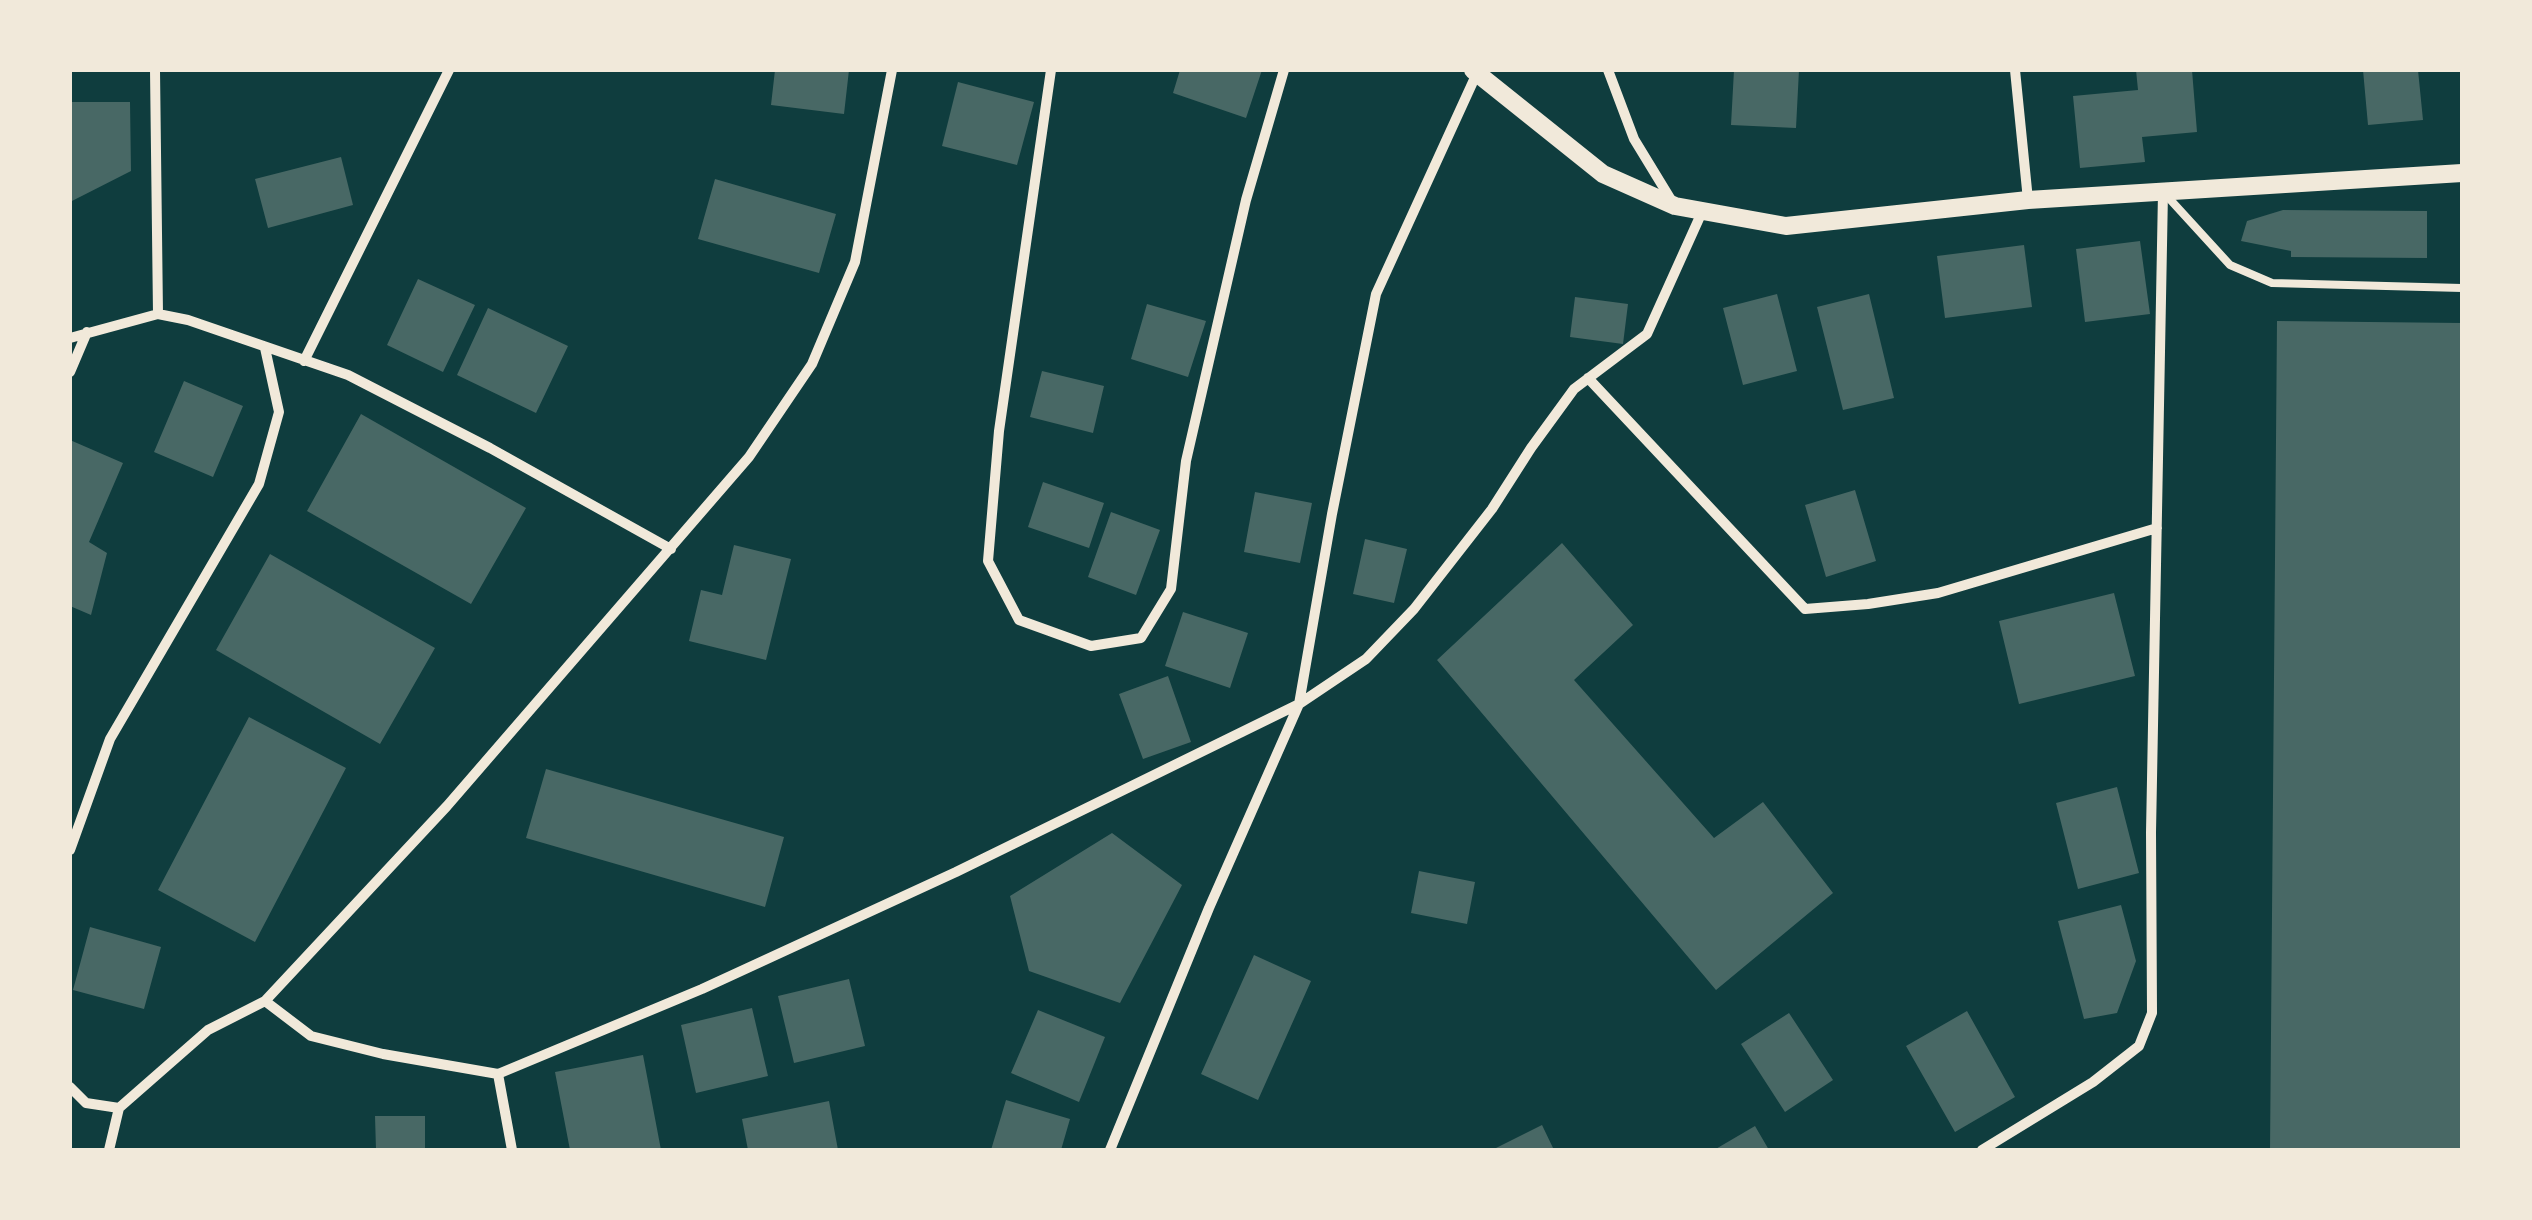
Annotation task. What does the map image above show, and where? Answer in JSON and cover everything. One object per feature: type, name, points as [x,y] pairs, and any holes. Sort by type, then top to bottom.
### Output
[{"type":"street","points":[[155,70],[158,314]]},
{"type":"street","points":[[304,360],[449,70]]},
{"type":"street","points":[[110,1150],[119,1108],[208,1030],[265,1002],[447,806],[750,457],[812,364],[855,262],[892,70]]},
{"type":"street","points":[[1052,70],[999,431],[988,562],[1019,620],[1091,646],[1141,638],[1171,589],[1186,461],[1246,200],[1284,70]]},
{"type":"street","points":[[1608,70],[1634,139],[1675,206]]},
{"type":"street","points":[[2016,70],[2028,200]]},
{"type":"street","points":[[1110,1150],[1209,908],[1299,704],[1376,294],[1475,72],[1603,174],[1675,206],[1786,226],[2028,200],[2462,173]]},
{"type":"street","points":[[1982,1150],[2092,1082],[2139,1046],[2152,1013],[2150,832],[2163,192]]},
{"type":"street","points":[[265,1002],[311,1036],[383,1054],[498,1074],[702,989],[938,880],[1299,704],[1366,658],[1414,609],[1492,509],[1574,388],[1646,334],[1702,212]]},
{"type":"street","points":[[70,338],[158,314],[188,320],[348,375],[490,448],[671,549]]},
{"type":"street","points":[[70,372],[88,332]]},
{"type":"street","points":[[70,850],[110,739],[259,484],[279,412],[265,348]]},
{"type":"street","points":[[1588,378],[1805,608],[1868,604],[1938,592],[2156,528]]},
{"type":"street","points":[[498,1074],[512,1150]]},
{"type":"street","points":[[70,1087],[86,1103],[119,1108]]},
{"type":"lane","points":[[2163,192],[2230,265],[2272,283],[2462,288]]},
{"type":"building","points":[[775,70],[849,70],[844,114],[771,105]]},
{"type":"building","points":[[1180,70],[1262,70],[1246,118],[1173,93]]},
{"type":"building","points":[[1734,70],[1799,70],[1796,128],[1731,125]]},
{"type":"building","points":[[2136,70],[2192,70],[2197,132],[2142,137],[2145,162],[2080,168],[2073,96],[2138,90]]},
{"type":"building","points":[[2363,70],[2418,70],[2423,120],[2368,125]]},
{"type":"building","points":[[958,82],[1034,102],[1017,165],[942,146]]},
{"type":"building","points":[[70,102],[130,102],[131,171],[70,202]]},
{"type":"building","points":[[341,157],[353,205],[268,228],[255,179]]},
{"type":"building","points":[[715,179],[836,214],[819,273],[698,239]]},
{"type":"building","points":[[2283,210],[2427,211],[2427,258],[2291,257],[2291,251],[2241,241],[2247,221]]},
{"type":"building","points":[[2140,241],[2150,314],[2085,322],[2076,249]]},
{"type":"building","points":[[2024,245],[2032,307],[1945,318],[1937,256]]},
{"type":"building","points":[[418,279],[475,305],[443,372],[387,345]]},
{"type":"building","points":[[1777,294],[1797,371],[1743,385],[1723,308]]},
{"type":"building","points":[[1869,294],[1894,398],[1843,410],[1817,307]]},
{"type":"building","points":[[1575,297],[1628,304],[1623,344],[1570,337]]},
{"type":"building","points":[[1147,304],[1206,321],[1188,377],[1131,359]]},
{"type":"building","points":[[488,308],[568,346],[536,413],[457,375]]},
{"type":"building","points":[[2277,321],[2462,323],[2462,1150],[2270,1150]]},
{"type":"building","points":[[1042,371],[1104,386],[1093,433],[1030,417]]},
{"type":"building","points":[[184,381],[243,406],[213,477],[154,452]]},
{"type":"building","points":[[361,414],[526,508],[471,604],[307,511]]},
{"type":"building","points":[[70,440],[123,463],[89,542],[107,553],[91,615],[70,606]]},
{"type":"building","points":[[1043,482],[1104,503],[1089,548],[1028,527]]},
{"type":"building","points":[[1855,490],[1876,561],[1826,577],[1805,505]]},
{"type":"building","points":[[1255,492],[1312,503],[1300,563],[1244,552]]},
{"type":"building","points":[[1111,512],[1160,530],[1136,595],[1088,577]]},
{"type":"building","points":[[1365,539],[1407,549],[1394,603],[1353,594]]},
{"type":"building","points":[[1562,543],[1633,625],[1574,680],[1714,838],[1763,802],[1833,893],[1716,990],[1437,660]]},
{"type":"building","points":[[734,545],[791,559],[766,660],[689,641],[701,590],[722,595]]},
{"type":"building","points":[[270,554],[435,648],[380,744],[216,650]]},
{"type":"building","points":[[2114,593],[2135,676],[2019,704],[1999,621]]},
{"type":"building","points":[[1183,612],[1248,633],[1230,688],[1165,666]]},
{"type":"building","points":[[1168,676],[1191,742],[1143,759],[1119,694]]},
{"type":"building","points":[[249,717],[346,768],[255,942],[158,890]]},
{"type":"building","points":[[546,769],[784,837],[765,907],[526,838]]},
{"type":"building","points":[[2117,787],[2139,873],[2078,889],[2056,803]]},
{"type":"building","points":[[1112,833],[1182,885],[1120,1003],[1029,971],[1010,896]]},
{"type":"building","points":[[1419,871],[1475,882],[1467,924],[1411,913]]},
{"type":"building","points":[[2121,905],[2136,961],[2117,1013],[2084,1019],[2058,921]]},
{"type":"building","points":[[90,927],[161,947],[144,1009],[73,990]]},
{"type":"building","points":[[1254,955],[1311,981],[1258,1100],[1201,1074]]},
{"type":"building","points":[[849,979],[865,1046],[794,1063],[778,996]]},
{"type":"building","points":[[752,1008],[768,1076],[696,1093],[681,1025]]},
{"type":"building","points":[[1038,1010],[1105,1037],[1079,1102],[1011,1073]]},
{"type":"building","points":[[1967,1011],[2015,1097],[1955,1132],[1906,1046]]},
{"type":"building","points":[[1789,1013],[1833,1080],[1785,1112],[1741,1044]]},
{"type":"building","points":[[643,1055],[661,1150],[570,1150],[555,1072]]},
{"type":"building","points":[[1006,1100],[1070,1119],[1061,1150],[991,1150]]},
{"type":"building","points":[[829,1101],[838,1150],[748,1150],[742,1119]]},
{"type":"building","points":[[375,1116],[425,1116],[425,1150],[376,1150]]},
{"type":"building","points":[[1542,1125],[1554,1150],[1492,1150]]},
{"type":"building","points":[[1755,1126],[1769,1150],[1714,1150]]}]
